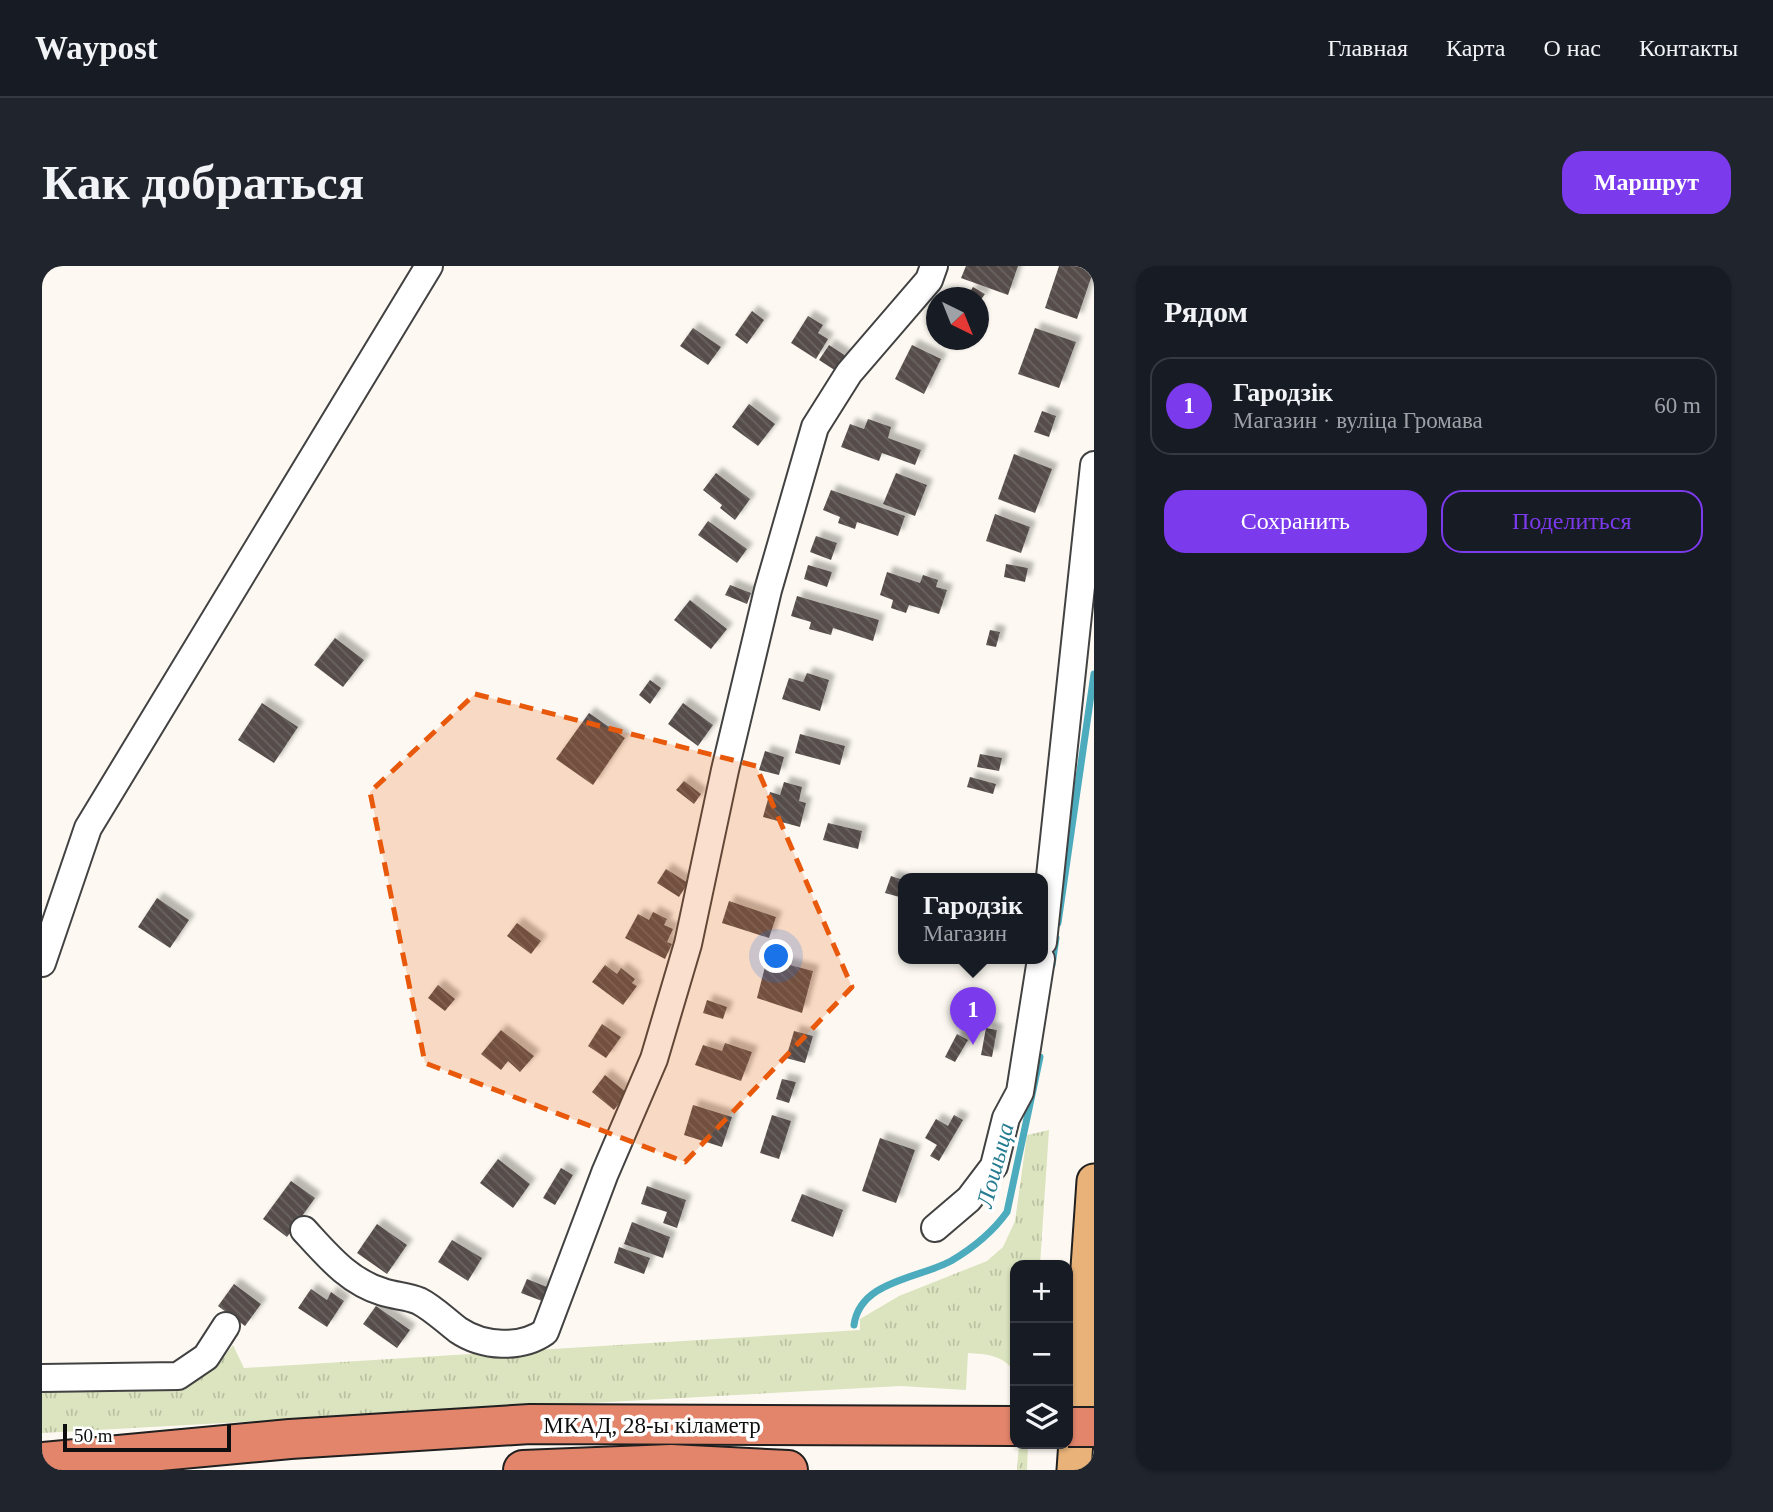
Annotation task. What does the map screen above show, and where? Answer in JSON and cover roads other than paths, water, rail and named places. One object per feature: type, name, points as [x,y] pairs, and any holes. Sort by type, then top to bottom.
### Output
[{"type":"highway","name":"МКАД, 28-ы кіламетр","points":[[42,1462],[290,1439],[530,1424],[1003,1426]]},
{"type":"highway","points":[[1073,1427],[1094,1427]]},
{"type":"highway","name":"МКАД, 28-ы кіламетр","points":[[523,1470],[671,1464],[788,1470]]},
{"type":"main road","points":[[1074,1470],[1094,1181]]},
{"type":"street","points":[[42,963],[88,828],[429,266]]},
{"type":"street","points":[[304,1230],[336,1265],[358,1282],[382,1292],[420,1301],[462,1332],[512,1345],[535,1339],[545,1332],[605,1173],[654,1059],[688,944],[724,770],[768,590],[815,427],[849,373],[929,280],[934,266]]},
{"type":"street","points":[[1048,895],[1094,465]]},
{"type":"street","points":[[935,1228],[969,1199],[994,1166],[1006,1118],[1020,1092],[1040,964]]},
{"type":"street","points":[[42,1378],[178,1376],[206,1357],[226,1326]]},
{"type":"waterway","name":"Лошыца","points":[[1058,923],[1094,674]]},
{"type":"waterway","name":"Лошыца","points":[[1052,965],[1056,938]]},
{"type":"waterway","name":"Лошыца","points":[[854,1325],[858,1310],[878,1290],[951,1261],[982,1240],[1007,1212],[1040,1057]]},
{"type":"place","name":"Гародзік","points":[[973,1045]]}]
